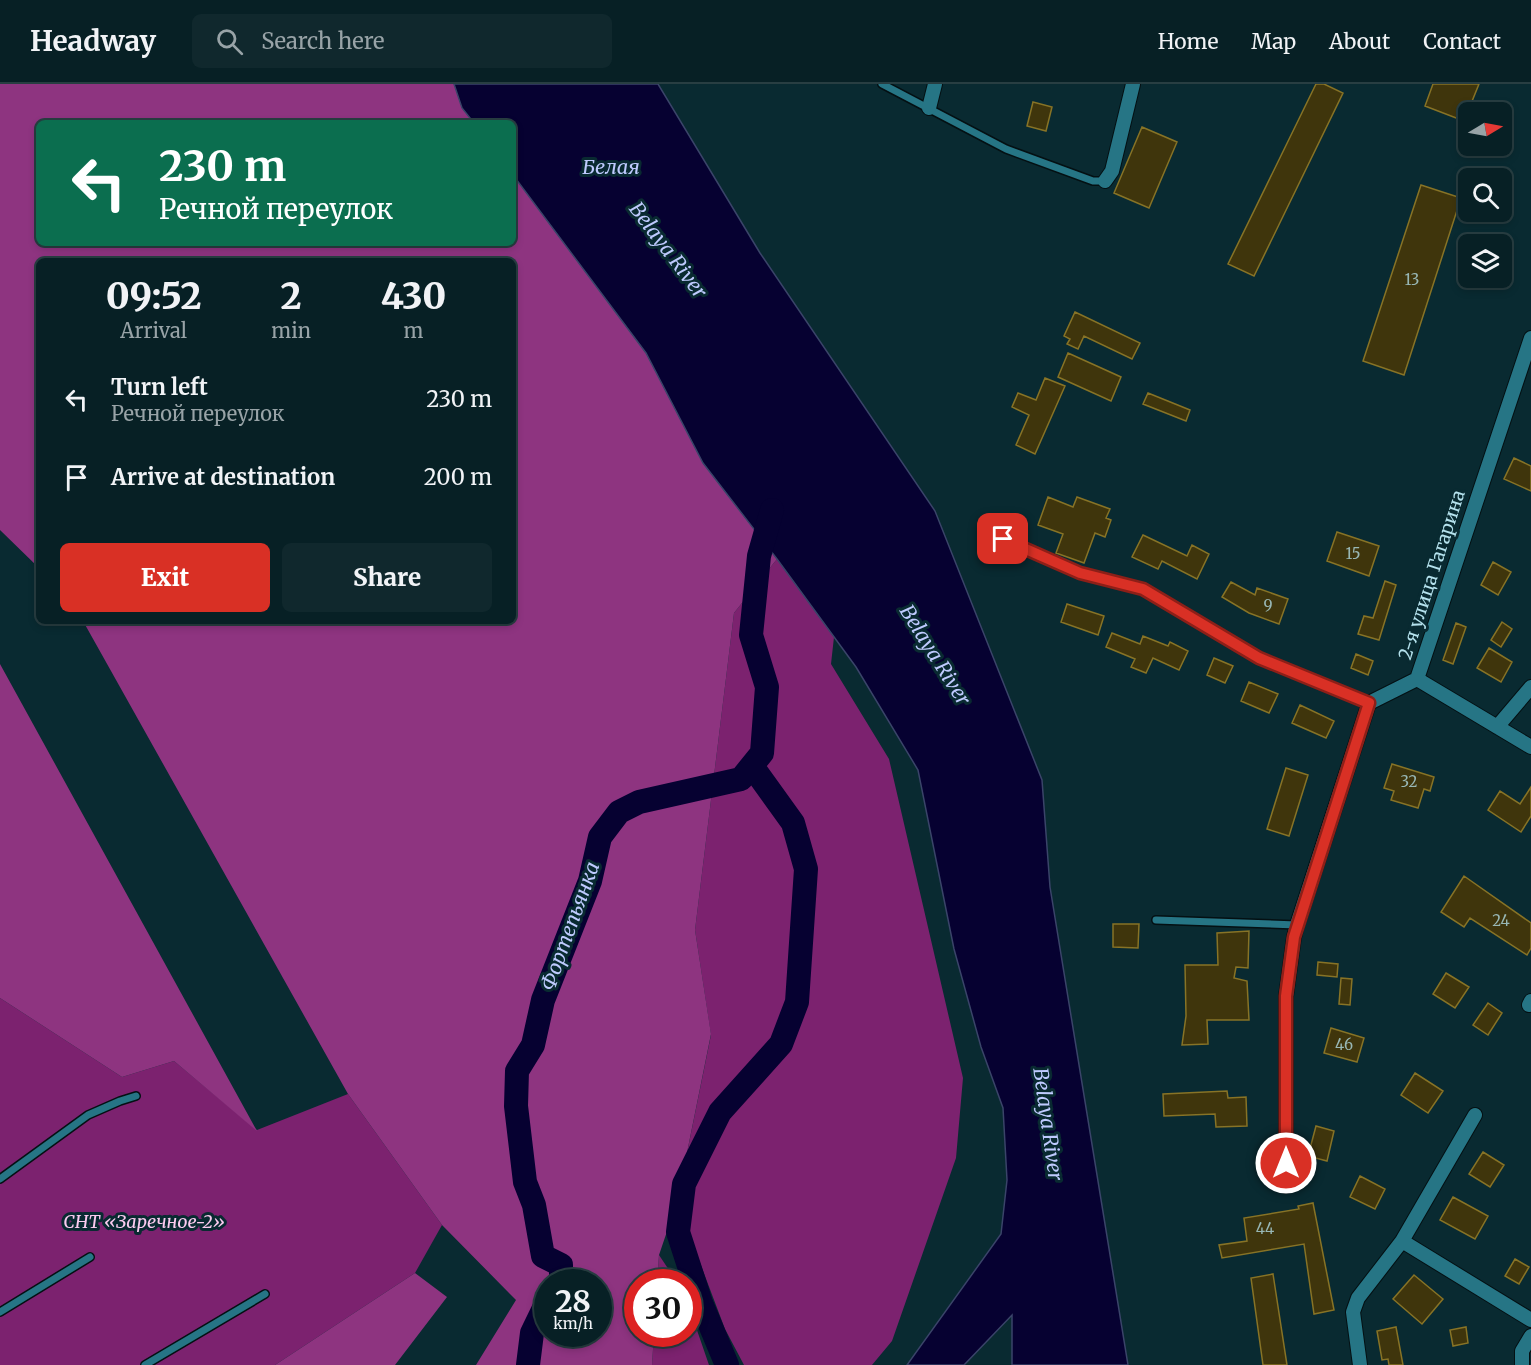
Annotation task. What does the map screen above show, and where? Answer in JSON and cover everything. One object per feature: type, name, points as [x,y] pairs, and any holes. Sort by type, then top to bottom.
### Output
[{"type":"street","points":[[929,108],[935,84]]},
{"type":"street","points":[[1105,181],[1112,171],[1133,84]]},
{"type":"street","name":"2-я улица Гагарина","points":[[1369,703],[1417,679],[1531,338]]},
{"type":"street","points":[[1417,679],[1531,747]]},
{"type":"street","points":[[1497,727],[1531,687]]},
{"type":"street","points":[[1286,1186],[1286,996],[1294,937],[1369,703]]},
{"type":"street","points":[[1360,1365],[1353,1312],[1358,1298],[1402,1241],[1474,1115]]},
{"type":"street","points":[[1402,1241],[1531,1320]]},
{"type":"street","points":[[1522,1365],[1522,1351],[1531,1336]]},
{"type":"lane","points":[[882,84],[1006,149],[1093,182],[1105,181]]},
{"type":"lane","points":[[1003,539],[1080,573],[1143,589],[1259,658],[1369,703]]},
{"type":"lane","points":[[1156,920],[1297,925]]},
{"type":"lane","points":[[0,1179],[88,1115],[136,1096]]},
{"type":"lane","points":[[0,1312],[90,1257]]},
{"type":"lane","points":[[145,1365],[265,1294]]},
{"type":"green space","points":[[777,559],[834,637],[831,664],[889,759],[963,1078],[956,1158],[892,1341],[872,1365],[744,1365],[725,1329],[677,1202],[711,1035],[695,930],[734,613]]},
{"type":"green space","name":"СНТ «Заречное-2»","points":[[0,998],[122,1077],[174,1061],[257,1130],[348,1094],[442,1225],[415,1273],[275,1365],[0,1365]]},
{"type":"green space","points":[[659,1255],[668,1269],[658,1269]]},
{"type":"green space","points":[[702,1345],[709,1365],[652,1365],[653,1347],[702,1347]]},
{"type":"shaded area","points":[[0,84],[454,84],[462,108],[472,120],[36,120],[36,246],[516,246],[516,179],[646,353],[703,463],[777,559],[734,613],[695,930],[711,1034],[677,1202],[659,1255],[658,1269],[624,1269],[624,1347],[653,1347],[652,1365],[476,1365],[516,1300],[442,1225],[348,1094],[85,624],[516,624],[516,258],[36,258],[36,565],[0,530]]},
{"type":"shaded area","points":[[0,664],[257,1131],[174,1061],[122,1077],[0,998]]},
{"type":"shaded area","points":[[415,1273],[447,1297],[395,1365],[275,1365]]},
{"type":"water","name":"Белая","points":[[454,84],[658,84],[760,253],[935,511],[1042,780],[1050,887],[1128,1365],[1012,1365],[1012,1315],[964,1365],[907,1365],[1001,1234],[1007,1180],[1003,1108],[981,1047],[954,949],[918,770],[856,667],[703,463],[646,353],[516,179],[516,120],[472,120],[462,108]]},
{"type":"building","points":[[1316,84],[1324,84],[1343,93],[1254,276],[1228,264]]},
{"type":"building","points":[[1433,84],[1479,84],[1472,102],[1458,102],[1458,119],[1425,106]]},
{"type":"building","points":[[1033,102],[1052,107],[1046,131],[1027,126]]},
{"type":"building","points":[[1142,127],[1177,142],[1149,208],[1114,193]]},
{"type":"building","points":[[1421,185],[1458,197],[1458,207],[1404,375],[1363,361]]},
{"type":"building","points":[[1075,312],[1140,343],[1132,359],[1084,336],[1078,349],[1067,344],[1070,339],[1064,336]]},
{"type":"building","points":[[1068,353],[1121,377],[1111,401],[1058,377]]},
{"type":"building","points":[[1045,378],[1065,386],[1035,454],[1016,445],[1029,415],[1012,407],[1018,393],[1036,400]]},
{"type":"building","points":[[1148,393],[1190,410],[1186,421],[1143,404]]},
{"type":"building","points":[[1514,458],[1531,466],[1531,491],[1504,479]]},
{"type":"building","points":[[1048,497],[1073,507],[1077,497],[1110,509],[1106,518],[1111,520],[1105,537],[1095,533],[1084,563],[1056,553],[1063,534],[1038,525]]},
{"type":"building","points":[[1337,532],[1379,546],[1369,576],[1327,561]]},
{"type":"building","points":[[1143,535],[1187,556],[1192,545],[1209,554],[1197,579],[1162,561],[1158,569],[1132,557]]},
{"type":"building","points":[[1493,562],[1511,572],[1498,595],[1481,585]]},
{"type":"building","points":[[1385,581],[1396,585],[1379,640],[1358,634],[1364,616],[1373,618]]},
{"type":"building","points":[[1231,582],[1255,595],[1257,588],[1288,599],[1279,624],[1249,613],[1222,597]]},
{"type":"building","points":[[1067,604],[1104,616],[1098,635],[1061,622]]},
{"type":"building","points":[[1502,622],[1512,629],[1501,647],[1491,640]]},
{"type":"building","points":[[1456,623],[1466,627],[1453,664],[1443,660]]},
{"type":"building","points":[[1112,633],[1140,644],[1143,636],[1168,646],[1170,642],[1188,651],[1179,670],[1153,658],[1146,673],[1131,667],[1135,659],[1106,647]]},
{"type":"building","points":[[1489,648],[1512,662],[1501,682],[1477,668]]},
{"type":"building","points":[[1356,654],[1373,661],[1368,675],[1351,668]]},
{"type":"building","points":[[1214,658],[1233,666],[1225,683],[1207,675]]},
{"type":"building","points":[[1249,682],[1278,694],[1269,713],[1241,701]]},
{"type":"building","points":[[1300,705],[1334,721],[1326,738],[1292,723]]},
{"type":"building","points":[[1392,764],[1434,777],[1430,791],[1424,789],[1418,808],[1391,800],[1394,791],[1384,788]]},
{"type":"building","points":[[1286,768],[1308,775],[1289,836],[1267,829]]},
{"type":"building","points":[[1531,787],[1531,816],[1521,832],[1488,810],[1500,791],[1520,804]]},
{"type":"building","points":[[1464,876],[1531,923],[1531,948],[1527,955],[1470,918],[1464,927],[1441,912]]},
{"type":"building","points":[[1113,924],[1139,924],[1138,948],[1113,947]]},
{"type":"building","points":[[1249,931],[1248,968],[1236,967],[1234,978],[1247,981],[1249,1020],[1207,1020],[1208,1044],[1182,1045],[1186,1016],[1185,965],[1218,965],[1217,933]]},
{"type":"building","points":[[1318,962],[1338,964],[1337,977],[1317,975]]},
{"type":"building","points":[[1446,973],[1469,987],[1455,1008],[1433,994]]},
{"type":"building","points":[[1341,978],[1352,979],[1350,1005],[1339,1004]]},
{"type":"building","points":[[1488,1003],[1502,1013],[1488,1035],[1473,1025]]},
{"type":"building","points":[[1331,1028],[1364,1038],[1357,1062],[1324,1053]]},
{"type":"building","points":[[1415,1073],[1443,1091],[1428,1113],[1401,1095]]},
{"type":"building","points":[[1227,1091],[1228,1098],[1246,1097],[1247,1126],[1216,1127],[1215,1114],[1164,1116],[1163,1094]]},
{"type":"building","points":[[1316,1126],[1334,1131],[1327,1161],[1308,1156]]},
{"type":"building","points":[[1483,1152],[1504,1165],[1490,1187],[1469,1174]]},
{"type":"building","points":[[1360,1176],[1385,1189],[1375,1209],[1350,1197]]},
{"type":"building","points":[[1453,1197],[1488,1216],[1475,1239],[1440,1220]]},
{"type":"building","points":[[1313,1203],[1334,1310],[1314,1314],[1304,1244],[1222,1258],[1219,1245],[1247,1241],[1244,1218],[1299,1209],[1298,1206]]},
{"type":"building","points":[[1515,1259],[1529,1267],[1519,1284],[1505,1276]]},
{"type":"building","points":[[1273,1274],[1287,1365],[1263,1365],[1251,1278]]},
{"type":"building","points":[[1414,1275],[1443,1299],[1422,1324],[1393,1299]]},
{"type":"building","points":[[1396,1327],[1403,1365],[1389,1365],[1388,1359],[1382,1360],[1377,1331]]},
{"type":"building","points":[[1466,1327],[1468,1343],[1453,1346],[1450,1330]]},
{"type":"waterway","name":"Фортепьянка","points":[[561,1269],[561,1265],[543,1256],[534,1205],[525,1182],[516,1106],[517,1071],[533,1045],[543,1000],[590,881],[600,837],[619,812],[639,802],[741,779],[762,753],[767,687],[751,635],[759,556],[772,510]]},
{"type":"waterway","points":[[727,1365],[701,1303],[678,1232],[684,1184],[720,1112],[781,1044],[797,1002],[806,869],[793,823],[752,766]]},
{"type":"waterway","name":"Фортепьянка","points":[[528,1365],[534,1329]]},
{"type":"route","points":[[1003,539],[1080,573],[1143,589],[1259,658],[1369,703],[1294,937],[1286,996],[1286,1163]]},
{"type":"water label","name":"Belaya River","points":[[668,250]]},
{"type":"water label","name":"Belaya River","points":[[935,655]]},
{"type":"water label","name":"Belaya River","points":[[1048,1124]]}]
